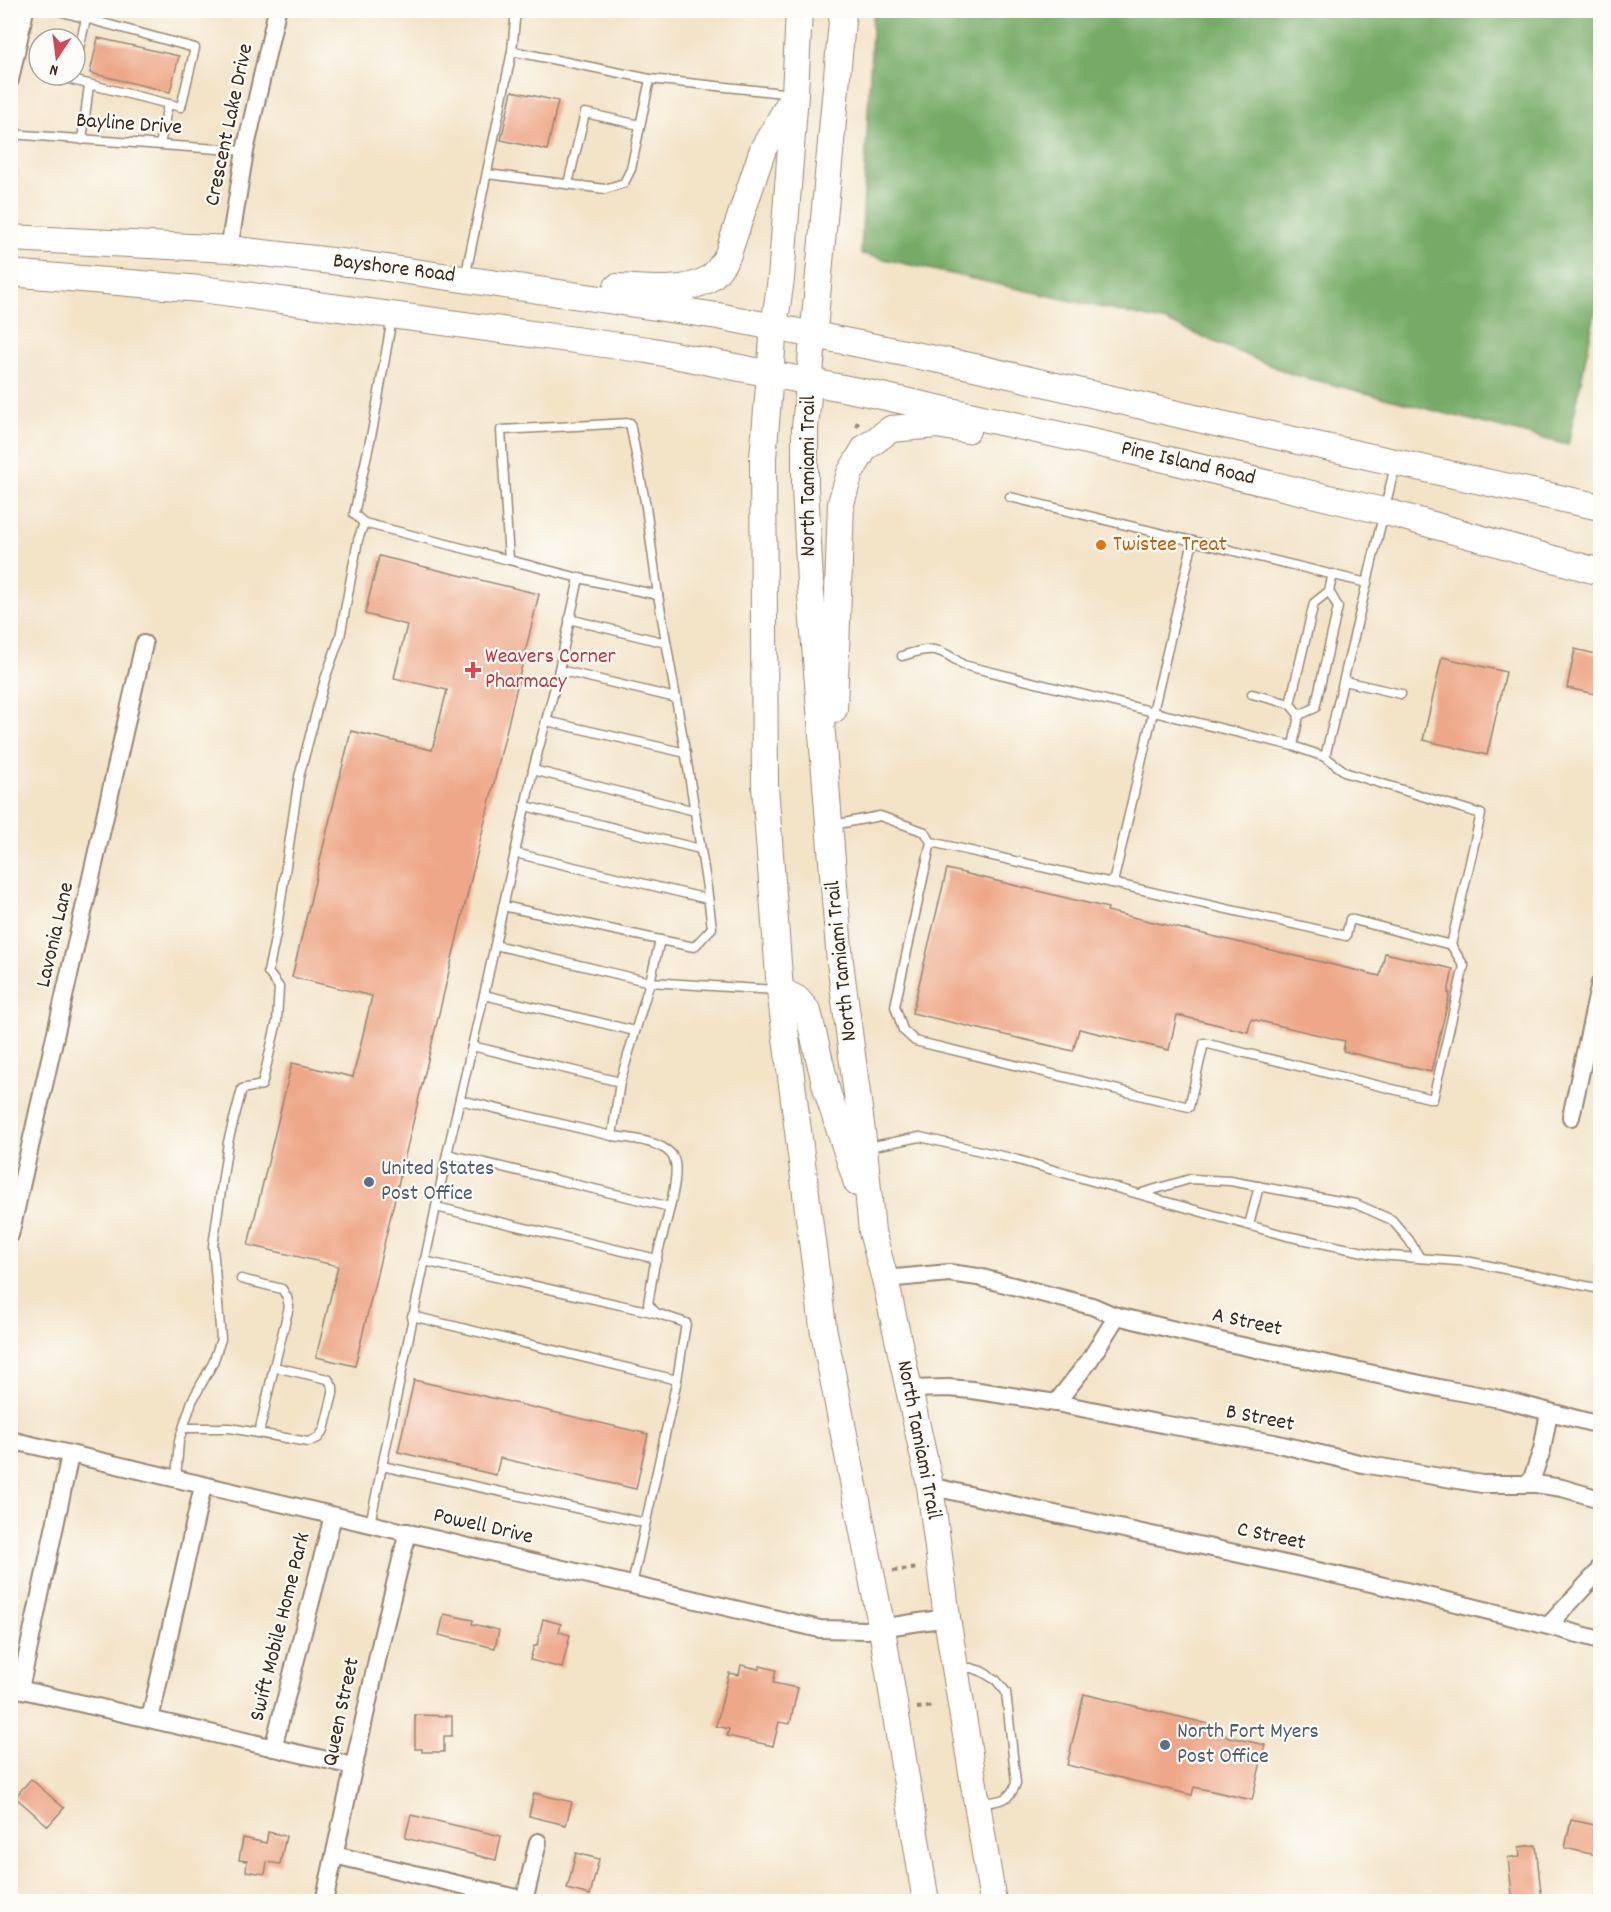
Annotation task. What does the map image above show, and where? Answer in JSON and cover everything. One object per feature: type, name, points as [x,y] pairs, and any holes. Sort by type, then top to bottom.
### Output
[{"type":"main road","name":"North Tamiami Trail","points":[[799,10],[795,94],[763,458],[765,786],[780,990],[823,1327],[882,1629],[926,1902]]},
{"type":"main road","name":"North Tamiami Trail","points":[[843,10],[805,428],[805,487],[810,582],[829,826],[840,962],[864,1148],[872,1232],[885,1279],[930,1486],[947,1618],[993,1902]]},
{"type":"main road","points":[[517,285],[676,288],[708,279],[720,268],[728,254],[763,149],[795,94]]},
{"type":"main road","name":"Bayshore Road","points":[[10,238],[229,249],[517,285],[774,327]]},
{"type":"main road","name":"Bayshore Road","points":[[10,273],[201,289],[648,350],[771,374]]},
{"type":"main road","name":"Pine Island Road","points":[[774,327],[970,366],[1600,507]]},
{"type":"main road","name":"Pine Island Road","points":[[771,374],[1110,446],[1383,511],[1600,572]]},
{"type":"main road","points":[[829,826],[841,503],[850,473],[865,448],[891,429],[936,425],[1012,438],[1110,446]]},
{"type":"main road","points":[[780,990],[796,999],[808,1012],[827,1091],[872,1232]]},
{"type":"street","points":[[10,80],[25,10]]},
{"type":"street","name":"Crescent Lake Drive","points":[[229,249],[245,151],[278,10]]},
{"type":"street","name":"Lavonia Lane","points":[[10,1235],[144,644]]},
{"type":"street","points":[[1571,1117],[1600,983]]},
{"type":"street","name":"A Street","points":[[885,1279],[949,1273],[990,1280],[1092,1306],[1117,1316],[1233,1344],[1500,1399],[1600,1425]]},
{"type":"street","points":[[1056,1403],[1089,1361],[1117,1316]]},
{"type":"street","name":"B Street","points":[[910,1389],[972,1390],[1056,1403],[1274,1443],[1363,1464],[1482,1484],[1530,1484],[1562,1488],[1600,1499]]},
{"type":"street","points":[[1530,1484],[1542,1450],[1549,1412]]},
{"type":"street","name":"Powell Drive","points":[[10,1440],[820,1629],[882,1629],[947,1618]]},
{"type":"street","name":"Swift Mobile Home Park","points":[[70,1455],[15,1688],[353,1766]]},
{"type":"street","points":[[150,1719],[203,1486]]},
{"type":"street","name":"C Street","points":[[930,1486],[1324,1572],[1549,1625],[1600,1640]]},
{"type":"street","name":"Swift Mobile Home Park","points":[[273,1748],[333,1516]]},
{"type":"street","name":"Queen Street","points":[[324,1902],[383,1633],[408,1532]]},
{"type":"street","points":[[1549,1625],[1599,1571],[1600,1567]]},
{"type":"street","points":[[334,1855],[524,1901],[538,1842]]},
{"type":"lane","points":[[55,10],[195,48],[181,107],[89,85],[82,140]]},
{"type":"lane","points":[[465,278],[512,51],[516,10]]},
{"type":"lane","points":[[84,27],[86,19]]},
{"type":"lane","points":[[512,51],[650,79],[795,94]]},
{"type":"lane","points":[[487,174],[604,189],[624,183],[631,169],[650,79]]},
{"type":"lane","points":[[160,145],[168,104]]},
{"type":"lane","points":[[568,184],[585,113],[640,125]]},
{"type":"lane","name":"Bayline Drive","points":[[10,134],[245,151]]},
{"type":"lane","points":[[393,315],[373,427],[354,514],[364,523],[579,578],[658,595]]},
{"type":"lane","points":[[503,906],[694,947],[712,928],[686,753],[630,423],[501,430],[509,560]]},
{"type":"lane","points":[[1325,757],[1396,463]]},
{"type":"lane","points":[[1010,497],[1367,583]]},
{"type":"lane","points":[[176,1479],[179,1441],[192,1401],[213,1363],[221,1339],[213,1246],[228,1142],[242,1089],[262,1085],[277,1021],[279,987],[268,972],[276,934],[299,777],[325,679],[340,637],[358,540],[364,523]]},
{"type":"lane","points":[[1113,883],[1193,541]]},
{"type":"lane","points":[[1290,704],[1314,603],[1329,591],[1333,574]]},
{"type":"lane","points":[[370,1524],[447,1154],[533,770],[559,670],[579,578]]},
{"type":"lane","points":[[1299,715],[1315,708],[1338,607],[1329,591]]},
{"type":"lane","points":[[569,619],[666,643]]},
{"type":"lane","points":[[902,656],[923,650],[944,651],[963,665],[1293,746],[1325,757],[1347,773],[1481,814],[1451,945]]},
{"type":"lane","points":[[559,670],[676,698]]},
{"type":"lane","points":[[1344,681],[1401,694]]},
{"type":"lane","points":[[1252,694],[1290,704],[1299,715]]},
{"type":"lane","points":[[1293,746],[1299,715]]},
{"type":"lane","points":[[546,721],[686,753]]},
{"type":"lane","points":[[533,770],[695,811]]},
{"type":"lane","points":[[525,806],[700,849]]},
{"type":"lane","points":[[829,826],[880,816],[925,832],[931,842],[895,1006],[903,1030],[915,1041],[1189,1107],[1204,1043],[1433,1099],[1464,966],[1451,945],[1350,919],[1346,936],[931,842]]},
{"type":"lane","points":[[515,853],[708,899]]},
{"type":"lane","points":[[612,1136],[621,1082],[660,939]]},
{"type":"lane","points":[[495,945],[650,982],[780,990]]},
{"type":"lane","points":[[484,995],[635,1031]]},
{"type":"lane","points":[[472,1046],[621,1082]]},
{"type":"lane","points":[[460,1100],[664,1148],[674,1159],[676,1176],[648,1304],[656,1313]]},
{"type":"lane","points":[[864,1148],[920,1137],[1011,1158],[1141,1193],[1287,1236],[1378,1255],[1471,1262],[1600,1289]]},
{"type":"lane","points":[[447,1154],[670,1207]]},
{"type":"lane","points":[[1141,1193],[1190,1179],[1230,1180],[1356,1204],[1392,1220],[1409,1240],[1420,1258]]},
{"type":"lane","points":[[1249,1225],[1259,1186]]},
{"type":"lane","points":[[436,1207],[657,1259]]},
{"type":"lane","points":[[424,1260],[656,1313],[686,1323],[677,1380],[632,1585]]},
{"type":"lane","points":[[241,1279],[282,1289],[289,1307],[260,1433]]},
{"type":"lane","points":[[412,1316],[677,1380]]},
{"type":"lane","points":[[184,1428],[230,1428],[308,1442],[318,1438],[324,1430],[333,1387],[328,1379],[274,1367]]},
{"type":"lane","points":[[382,1466],[645,1523]]},
{"type":"lane","points":[[955,1668],[971,1668],[981,1671],[996,1680],[1006,1692],[1016,1783],[1013,1792],[1001,1801],[977,1803]]},
{"type":"path","points":[[893,1570],[920,1568]]},
{"type":"path","points":[[915,1708],[934,1706]]},
{"type":"green space","points":[[873,11],[1600,11],[1600,288],[1568,445],[1291,374],[1167,322],[861,254]]},
{"type":"building","points":[[98,38],[179,56],[170,92],[90,73]]},
{"type":"building","points":[[512,91],[558,101],[547,150],[501,140]]},
{"type":"building","points":[[379,556],[539,594],[355,1366],[316,1357],[338,1266],[248,1245],[292,1063],[353,1077],[372,996],[292,977],[351,731],[432,750],[447,690],[394,678],[407,625],[365,614]]},
{"type":"building","points":[[1575,649],[1600,655],[1600,695],[1567,688]]},
{"type":"building","points":[[1442,657],[1506,672],[1487,755],[1423,740]]},
{"type":"building","points":[[947,869],[1108,908],[1107,911],[1380,976],[1385,953],[1453,969],[1448,993],[1450,993],[1431,1072],[1343,1051],[1345,1041],[1251,1019],[1248,1032],[1177,1015],[1169,1050],[1079,1029],[1073,1051],[912,1013]]},
{"type":"building","points":[[414,1380],[648,1434],[636,1489],[500,1458],[496,1475],[398,1452]]},
{"type":"building","points":[[444,1614],[473,1620],[472,1624],[499,1630],[495,1648],[439,1635]]},
{"type":"building","points":[[543,1619],[561,1624],[559,1632],[570,1635],[562,1668],[530,1660],[534,1646],[537,1646]]},
{"type":"building","points":[[741,1665],[776,1670],[773,1683],[798,1688],[790,1724],[779,1722],[773,1746],[727,1736],[729,1729],[716,1726],[729,1673],[739,1675]]},
{"type":"building","points":[[1084,1694],[1209,1724],[1207,1732],[1265,1745],[1252,1800],[1194,1787],[1192,1795],[1067,1765]]},
{"type":"building","points":[[415,1715],[452,1716],[452,1736],[444,1736],[444,1752],[422,1752],[422,1749],[415,1749]]},
{"type":"building","points":[[31,1779],[64,1808],[48,1826],[15,1797]]},
{"type":"building","points":[[534,1793],[572,1802],[566,1825],[529,1816]]},
{"type":"building","points":[[411,1815],[501,1836],[496,1860],[405,1838]]},
{"type":"building","points":[[1571,1820],[1600,1826],[1600,1856],[1565,1848]]},
{"type":"building","points":[[268,1832],[286,1836],[280,1864],[267,1862],[265,1874],[246,1871],[247,1861],[239,1860],[243,1838],[266,1843]]},
{"type":"building","points":[[1536,1845],[1542,1902],[1513,1902],[1508,1858],[1520,1857],[1519,1847]]},
{"type":"building","points":[[576,1853],[599,1859],[590,1895],[567,1889]]},
{"type":"place","name":"Twistee Treat","points":[[1101,545]]},
{"type":"place","name":"Weavers Corner Pharmacy","points":[[473,670]]},
{"type":"place","name":"United States Post Office","points":[[369,1182]]},
{"type":"place","name":"North Fort Myers Post Office","points":[[1165,1745]]}]
